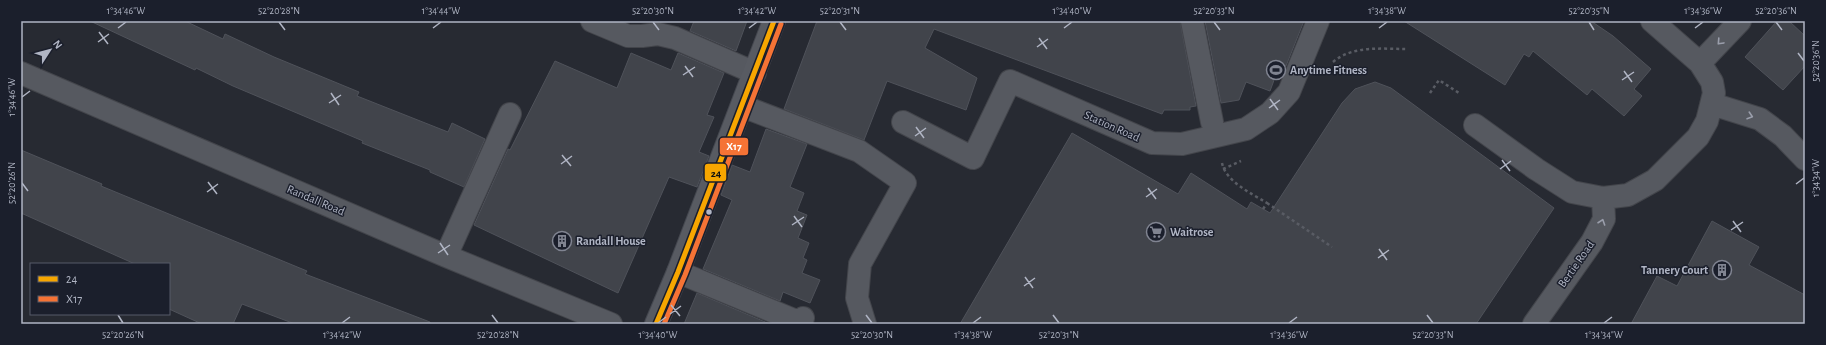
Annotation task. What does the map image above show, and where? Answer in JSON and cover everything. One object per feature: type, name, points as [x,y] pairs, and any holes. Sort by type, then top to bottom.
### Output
[{"type":"main road","points":[[656,324],[678,272],[774,21]]},
{"type":"street","points":[[1192,21],[1213,129]]},
{"type":"street","name":"Station Road","points":[[903,122],[973,158],[1010,82],[1152,143],[1182,144],[1213,129],[1246,129],[1270,113],[1289,92],[1318,21]]},
{"type":"street","points":[[1475,125],[1572,192],[1603,198],[1628,195],[1655,180],[1698,137],[1708,121],[1714,93],[1712,82],[1700,63],[1652,21]]},
{"type":"street","points":[[1700,63],[1740,21]]},
{"type":"street","points":[[596,22],[628,36],[658,34],[675,38],[754,73]]},
{"type":"street","name":"Randall Road","points":[[21,73],[446,256],[611,324]]},
{"type":"street","points":[[1712,104],[1760,119],[1783,136],[1805,159]]},
{"type":"street","points":[[742,106],[859,151],[905,183],[860,264],[857,298],[865,324]]},
{"type":"street","points":[[446,256],[510,114]]},
{"type":"street","name":"Bertie Road","points":[[1534,324],[1592,242],[1604,219],[1603,198]]},
{"type":"street","points":[[678,272],[801,323],[803,318]]},
{"type":"path","points":[[1430,94],[1439,80],[1459,93]]},
{"type":"path","points":[[1213,129],[1223,170],[1239,186],[1332,247]]},
{"type":"path","points":[[1263,209],[1267,203]]},
{"type":"building","points":[[90,21],[185,21],[223,39],[225,34],[274,57],[359,92],[357,96],[448,132],[452,123],[485,139],[464,187],[430,172],[430,170],[362,143],[363,141],[233,86],[196,68],[195,70]]},
{"type":"building","points":[[694,21],[747,21],[736,51],[690,31]]},
{"type":"building","points":[[817,21],[1180,21],[1196,106],[1190,107],[1190,110],[1164,110],[1162,114],[934,29],[925,48],[977,78],[966,110],[887,81],[864,140],[784,109]]},
{"type":"building","points":[[1205,21],[1304,21],[1286,66],[1280,64],[1270,91],[1246,82],[1239,100],[1221,103]]},
{"type":"building","points":[[1404,21],[1591,21],[1613,36],[1651,69],[1634,89],[1642,96],[1624,116],[1592,89],[1587,95],[1533,51],[1529,57],[1524,54],[1505,85]]},
{"type":"building","points":[[1777,21],[1789,21],[1805,36],[1805,66],[1783,90],[1745,57]]},
{"type":"building","points":[[631,53],[671,70],[678,53],[724,73],[707,115],[714,117],[699,152],[709,156],[697,187],[669,177],[618,293],[474,225],[508,149],[510,150],[555,61],[617,88]]},
{"type":"building","points":[[1375,82],[1391,88],[1554,208],[1476,324],[960,324],[1072,133],[1178,194],[1191,173],[1247,209],[1251,202],[1270,213],[1342,103],[1355,89]]},
{"type":"building","points":[[766,129],[807,144],[790,187],[804,193],[797,211],[807,215],[798,238],[809,243],[803,258],[807,260],[802,273],[820,280],[810,303],[783,292],[780,301],[703,269],[732,200],[721,195],[732,165],[750,172]]},
{"type":"building","points":[[21,150],[102,184],[101,186],[307,271],[305,274],[430,322],[430,324],[295,324],[242,304],[233,324],[202,324],[170,309],[170,263],[133,263],[21,213]]},
{"type":"building","name":"Tannery Court","points":[[1712,221],[1759,247],[1749,265],[1805,295],[1805,324],[1631,324],[1657,276],[1677,286]]},
{"type":"building","points":[[697,293],[770,324],[684,324]]},
{"type":"transit line","name":"24","points":[[656,324],[678,272],[774,21]]},
{"type":"transit line","name":"X17","points":[[664,324],[685,275],[781,24]]},
{"type":"place","name":"Anytime Fitness","points":[[1276,70]]},
{"type":"place","name":"Waitrose","points":[[1156,232]]},
{"type":"place","name":"Randall House","points":[[562,241]]},
{"type":"place","name":"Tannery Court","points":[[1722,270]]}]
